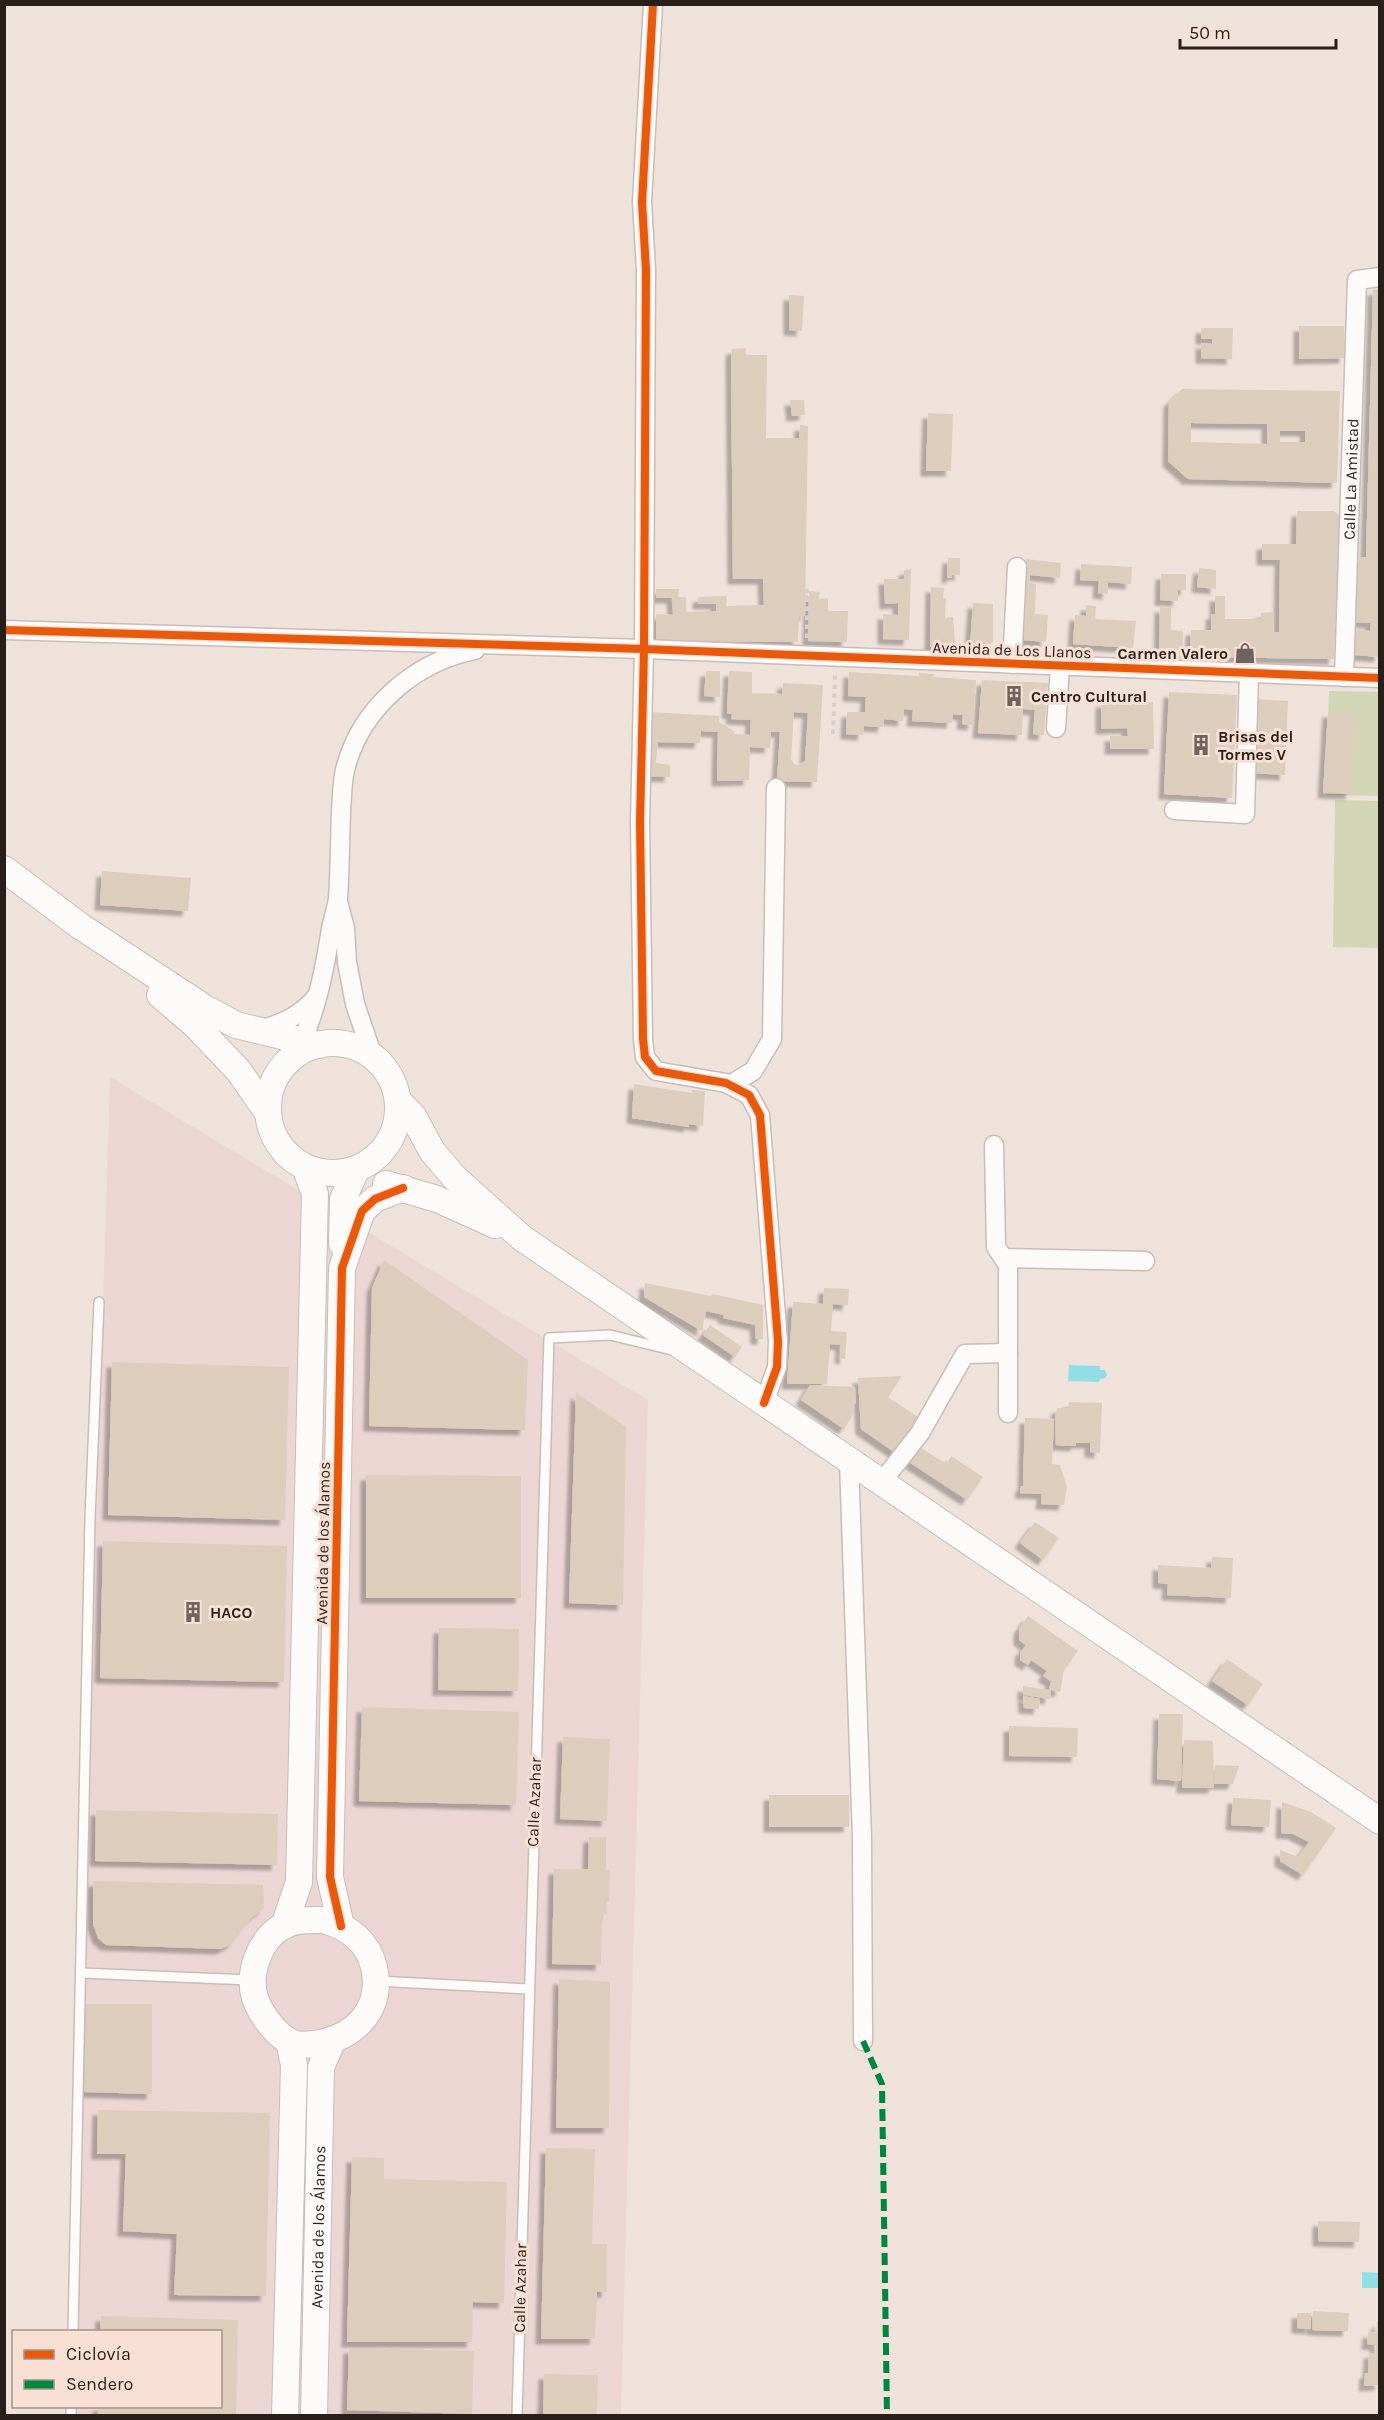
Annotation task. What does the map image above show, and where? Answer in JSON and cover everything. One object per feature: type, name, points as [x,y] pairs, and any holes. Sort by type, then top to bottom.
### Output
[{"type":"street","points":[[652,4],[642,202],[646,270],[644,649],[640,822],[642,1039],[645,1057],[656,1071],[730,1085],[749,1095],[760,1115],[778,1341],[777,1367],[764,1403]]},
{"type":"street","name":"Calle La Amistad","points":[[1344,677],[1357,280],[1380,277]]},
{"type":"street","points":[[1012,664],[1017,567]]},
{"type":"street","points":[[4,630],[497,645]]},
{"type":"street","points":[[497,645],[461,652],[423,668],[374,710],[358,733],[345,771],[338,900],[306,1047],[279,1071],[270,1091],[268,1113],[273,1135],[286,1154],[305,1167],[322,1173],[349,1173],[437,1199],[522,1238]]},
{"type":"street","name":"Avenida de Los Llanos","points":[[497,645],[1380,678]]},
{"type":"street","points":[[1056,728],[1060,666]]},
{"type":"street","points":[[1174,810],[1245,814],[1249,673]]},
{"type":"street","points":[[730,1085],[753,1071],[772,1039],[776,788]]},
{"type":"street","points":[[4,869],[80,926],[205,1008],[236,1025],[306,1047],[338,1044],[356,1048],[373,1057],[385,1069],[394,1084],[398,1101],[395,1127],[384,1150],[371,1161],[349,1173]]},
{"type":"street","points":[[338,900],[345,928],[347,962],[355,1004],[373,1057]]},
{"type":"street","points":[[80,926],[195,1025],[238,1070],[268,1113]]},
{"type":"street","points":[[257,1030],[278,1026],[309,1006],[318,995]]},
{"type":"street","points":[[398,1101],[413,1116],[432,1151],[455,1178],[522,1238],[1380,1821]]},
{"type":"street","points":[[994,1145],[996,1247],[1008,1265],[1008,1413]]},
{"type":"street","name":"Avenida de los Álamos","points":[[284,1926],[299,1882],[315,1194],[305,1167]]},
{"type":"street","name":"Avenida de los Álamos","points":[[341,1926],[330,1877],[343,1199],[349,1173]]},
{"type":"street","name":"Avenida de los Álamos","points":[[342,1268],[362,1211],[375,1199],[403,1188]]},
{"type":"street","points":[[1003,1258],[1145,1261]]},
{"type":"street","points":[[881,1483],[920,1433],[965,1354],[1008,1353]]},
{"type":"street","points":[[849,1462],[862,1838],[863,2042]]},
{"type":"street","points":[[324,1920],[341,1926],[356,1935],[371,1955],[377,1981],[373,2001],[363,2020],[353,2030],[333,2040],[309,2045],[289,2041],[272,2026],[259,2009],[254,1995],[253,1980],[256,1960],[269,1939],[284,1926],[299,1921],[324,1920]]},
{"type":"street","name":"Avenida de los Álamos","points":[[314,2415],[321,2067],[333,2040]]},
{"type":"street","name":"Avenida de los Álamos","points":[[285,2415],[294,2065],[289,2041]]},
{"type":"lane","points":[[73,2330],[90,1518],[99,1302]]},
{"type":"lane","name":"Calle Azahar","points":[[517,2415],[549,1338],[610,1335],[694,1356]]},
{"type":"lane","points":[[81,1973],[253,1980]]},
{"type":"lane","points":[[377,1981],[528,1989]]},
{"type":"path","points":[[807,588],[807,655]]},
{"type":"path","points":[[833,734],[836,656]]},
{"type":"shaded area","points":[[110,1077],[648,1400],[621,2415],[69,2415],[69,2408],[222,2408],[222,2330],[71,2330]]},
{"type":"green space","points":[[1329,691],[1379,692],[1379,796],[1326,795]]},
{"type":"green space","points":[[1335,800],[1379,801],[1379,948],[1333,947]]},
{"type":"water","points":[[1069,1365],[1100,1366],[1100,1370],[1105,1370],[1107,1375],[1099,1382],[1068,1381]]},
{"type":"water","points":[[1362,2272],[1379,2273],[1379,2288],[1362,2288]]},
{"type":"building","points":[[1380,289],[1380,657],[1355,655],[1355,630],[1370,631],[1371,623],[1355,622],[1355,573],[1360,558],[1366,557],[1373,290]]},
{"type":"building","points":[[789,295],[804,296],[802,331],[789,330]]},
{"type":"building","points":[[1299,326],[1344,326],[1345,358],[1299,359]]},
{"type":"building","points":[[1201,328],[1233,328],[1232,359],[1201,358],[1201,343],[1212,344],[1212,339],[1201,339]]},
{"type":"building","points":[[746,348],[746,355],[767,355],[766,438],[799,438],[800,425],[808,426],[805,616],[799,616],[798,642],[656,641],[656,614],[673,615],[672,598],[656,598],[656,589],[679,589],[678,597],[686,597],[686,612],[716,611],[716,604],[698,604],[698,597],[727,596],[726,606],[764,605],[763,579],[733,579],[731,354],[732,349]]},
{"type":"building","points":[[1182,389],[1340,391],[1337,483],[1188,479],[1168,461],[1169,402]],"holes":[[[1191,423],[1267,424],[1267,444],[1191,442]],[[1280,431],[1305,431],[1305,442],[1280,442]]]},
{"type":"building","points":[[790,400],[804,400],[805,415],[792,416]]},
{"type":"building","points":[[928,413],[953,414],[951,471],[926,471]]},
{"type":"building","points":[[1297,511],[1334,511],[1340,516],[1334,659],[1190,657],[1191,630],[1211,630],[1211,614],[1215,614],[1215,596],[1225,596],[1225,619],[1261,619],[1261,613],[1274,612],[1273,632],[1279,632],[1280,560],[1262,560],[1262,544],[1296,544]]},
{"type":"building","points":[[948,558],[960,558],[960,575],[947,578]]},
{"type":"building","points":[[1026,559],[1061,563],[1060,578],[1030,575],[1029,583],[1036,584],[1035,614],[1048,615],[1046,642],[1023,640]]},
{"type":"building","points":[[1081,564],[1132,567],[1131,584],[1108,582],[1108,594],[1098,593],[1099,581],[1080,580]]},
{"type":"building","points":[[1199,568],[1216,570],[1216,589],[1197,587]]},
{"type":"building","points":[[911,569],[909,640],[883,639],[883,614],[898,615],[898,603],[885,604],[884,579],[904,579],[904,570]]},
{"type":"building","points":[[1161,574],[1186,574],[1186,590],[1178,590],[1178,601],[1160,600]]},
{"type":"building","points":[[931,587],[944,588],[945,618],[953,617],[955,645],[930,647]]},
{"type":"building","points":[[809,591],[820,592],[819,599],[828,598],[828,611],[848,611],[847,642],[808,641]]},
{"type":"building","points":[[973,603],[993,604],[993,642],[984,648],[970,647]]},
{"type":"building","points":[[1086,605],[1096,606],[1095,619],[1136,621],[1133,648],[1073,644],[1075,615],[1086,616]]},
{"type":"building","points":[[1160,607],[1171,608],[1171,630],[1183,631],[1182,660],[1159,659]]},
{"type":"building","points":[[706,671],[720,671],[720,697],[704,696]]},
{"type":"building","points":[[729,671],[752,672],[752,693],[782,694],[783,683],[823,685],[817,782],[777,781],[780,732],[771,732],[770,748],[750,747],[749,780],[717,781],[718,732],[701,731],[700,743],[658,742],[656,763],[670,765],[670,777],[648,776],[650,712],[719,716],[719,722],[734,731],[734,734],[750,735],[751,720],[731,719],[732,714],[727,713]],"holes":[[[794,712],[808,713],[805,761],[798,765],[794,764],[791,759]]]},
{"type":"building","points":[[849,672],[919,676],[919,673],[934,674],[933,677],[976,680],[973,725],[962,724],[963,715],[953,714],[952,723],[912,721],[913,710],[904,709],[903,721],[884,719],[883,727],[864,726],[863,735],[846,734],[847,712],[865,712],[866,697],[848,696]]},
{"type":"building","name":"Centro Cultural","points":[[982,680],[1048,683],[1044,735],[1033,734],[1035,710],[1023,709],[1022,735],[978,733]]},
{"type":"building","name":"Brisas del Tormes V","points":[[1169,692],[1237,695],[1232,798],[1164,794]]},
{"type":"building","points":[[1254,699],[1288,701],[1285,775],[1251,773]]},
{"type":"building","points":[[1101,702],[1153,702],[1154,749],[1110,749],[1110,736],[1128,736],[1127,728],[1101,729]]},
{"type":"building","points":[[1328,712],[1356,714],[1351,794],[1323,793]]},
{"type":"building","points":[[102,871],[191,878],[188,911],[100,905]]},
{"type":"building","points":[[634,1084],[692,1093],[692,1090],[705,1091],[703,1126],[689,1124],[689,1127],[632,1118]]},
{"type":"building","points":[[384,1260],[528,1360],[525,1430],[369,1426],[372,1288]]},
{"type":"building","points":[[645,1283],[763,1305],[763,1339],[756,1339],[755,1325],[723,1318],[724,1315],[706,1311],[702,1331],[644,1297]]},
{"type":"building","points":[[824,1288],[849,1289],[848,1305],[833,1304],[831,1331],[847,1332],[845,1359],[840,1358],[841,1345],[830,1344],[827,1384],[787,1384],[793,1302],[823,1304]]},
{"type":"building","points":[[710,1325],[742,1347],[735,1357],[703,1335]]},
{"type":"building","points":[[112,1362],[289,1367],[285,1520],[108,1515]]},
{"type":"building","points":[[902,1376],[888,1397],[921,1419],[897,1454],[861,1429],[858,1378]]},
{"type":"building","points":[[810,1385],[855,1387],[854,1413],[844,1429],[801,1400]]},
{"type":"building","points":[[576,1393],[626,1427],[623,1605],[569,1603]]},
{"type":"building","points":[[1069,1402],[1102,1403],[1100,1453],[1090,1452],[1090,1443],[1076,1443],[1076,1446],[1056,1445],[1057,1408],[1068,1408]]},
{"type":"building","points":[[1025,1418],[1054,1419],[1052,1464],[1060,1465],[1067,1487],[1064,1505],[1041,1504],[1042,1494],[1020,1493],[1021,1486],[1023,1486]]},
{"type":"building","points":[[919,1447],[947,1464],[951,1456],[983,1477],[967,1500],[909,1462]]},
{"type":"building","points":[[366,1475],[521,1476],[521,1598],[366,1598]]},
{"type":"building","points":[[1035,1522],[1059,1538],[1043,1560],[1020,1543]]},
{"type":"building","name":"HACO","points":[[103,1541],[287,1546],[284,1682],[100,1678]]},
{"type":"building","points":[[1212,1557],[1233,1558],[1231,1598],[1167,1595],[1168,1584],[1158,1583],[1158,1565],[1211,1568]]},
{"type":"building","points":[[1028,1616],[1078,1651],[1064,1670],[1060,1692],[1051,1690],[1050,1699],[1023,1695],[1023,1686],[1049,1690],[1051,1681],[1043,1676],[1047,1671],[1031,1660],[1028,1665],[1020,1660],[1020,1653],[1026,1645],[1019,1640],[1019,1629]]},
{"type":"building","points":[[439,1628],[519,1629],[518,1691],[438,1690]]},
{"type":"building","points":[[1227,1659],[1263,1684],[1248,1705],[1212,1681]]},
{"type":"building","points":[[1023,1696],[1040,1699],[1039,1709],[1024,1708]]},
{"type":"building","points":[[362,1707],[519,1712],[516,1805],[359,1801]]},
{"type":"building","points":[[1159,1714],[1183,1714],[1181,1781],[1157,1779]]},
{"type":"building","points":[[1009,1726],[1078,1728],[1077,1757],[1009,1756]]},
{"type":"building","points":[[563,1737],[610,1739],[607,1821],[560,1819]]},
{"type":"building","points":[[1184,1740],[1213,1741],[1214,1788],[1182,1788]]},
{"type":"building","points":[[1215,1765],[1239,1766],[1233,1784],[1214,1784]]},
{"type":"building","points":[[769,1795],[849,1795],[849,1827],[769,1827]]},
{"type":"building","points":[[1233,1798],[1271,1800],[1269,1827],[1231,1825]]},
{"type":"building","points":[[1282,1802],[1311,1812],[1336,1828],[1303,1875],[1280,1861],[1280,1850],[1298,1857],[1309,1842],[1293,1834],[1281,1833]]},
{"type":"building","points":[[96,1810],[278,1814],[277,1865],[95,1861]]},
{"type":"building","points":[[589,1837],[606,1837],[606,1870],[610,1870],[607,1914],[602,1914],[601,1965],[552,1964],[554,1869],[588,1869]]},
{"type":"building","points":[[93,1881],[263,1885],[264,1908],[250,1919],[231,1944],[221,1949],[106,1945],[98,1938],[93,1924]]},
{"type":"building","points":[[559,1979],[610,1982],[609,2128],[556,2128]]},
{"type":"building","points":[[86,2004],[152,2004],[152,2094],[84,2092]]},
{"type":"building","points":[[98,2110],[270,2113],[266,2296],[174,2295],[177,2234],[123,2231],[126,2154],[97,2154]]},
{"type":"building","points":[[546,2148],[595,2149],[592,2244],[607,2244],[607,2292],[597,2292],[595,2339],[541,2339]]},
{"type":"building","points":[[352,2157],[384,2158],[384,2179],[507,2182],[504,2303],[473,2302],[472,2342],[347,2342]]},
{"type":"building","points":[[1318,2221],[1360,2222],[1359,2242],[1318,2241]]},
{"type":"building","points":[[1313,2311],[1349,2313],[1348,2331],[1312,2330]]},
{"type":"building","points":[[1297,2313],[1311,2313],[1311,2329],[1297,2328]]},
{"type":"building","points":[[101,2316],[238,2320],[236,2415],[98,2415],[98,2408],[222,2408],[222,2330],[100,2330]]},
{"type":"building","points":[[1377,2322],[1380,2322],[1380,2385],[1364,2386],[1365,2373],[1368,2373],[1369,2353],[1375,2353],[1376,2345],[1367,2344],[1368,2332],[1376,2333]]},
{"type":"building","points":[[349,2348],[474,2351],[472,2414],[347,2410]]},
{"type":"building","points":[[544,2374],[598,2375],[597,2415],[543,2415]]},
{"type":"marked path","points":[[863,2041],[882,2084],[887,2416]]},
{"type":"cycle path","points":[[653,4],[642,202],[646,270],[644,649],[640,822],[643,1039],[645,1057],[656,1071],[726,1083],[749,1095],[760,1115],[778,1341],[777,1367],[764,1403]]},
{"type":"cycle path","points":[[4,630],[644,649],[1380,678]]},
{"type":"cycle path","points":[[341,1926],[330,1877],[342,1268],[362,1211],[375,1199],[403,1188]]},
{"type":"place","name":"Carmen Valero","points":[[1245,653]]},
{"type":"place","name":"Centro Cultural","points":[[1014,696]]},
{"type":"place","name":"Brisas del Tormes V","points":[[1201,745]]},
{"type":"place","name":"HACO","points":[[193,1612]]}]
